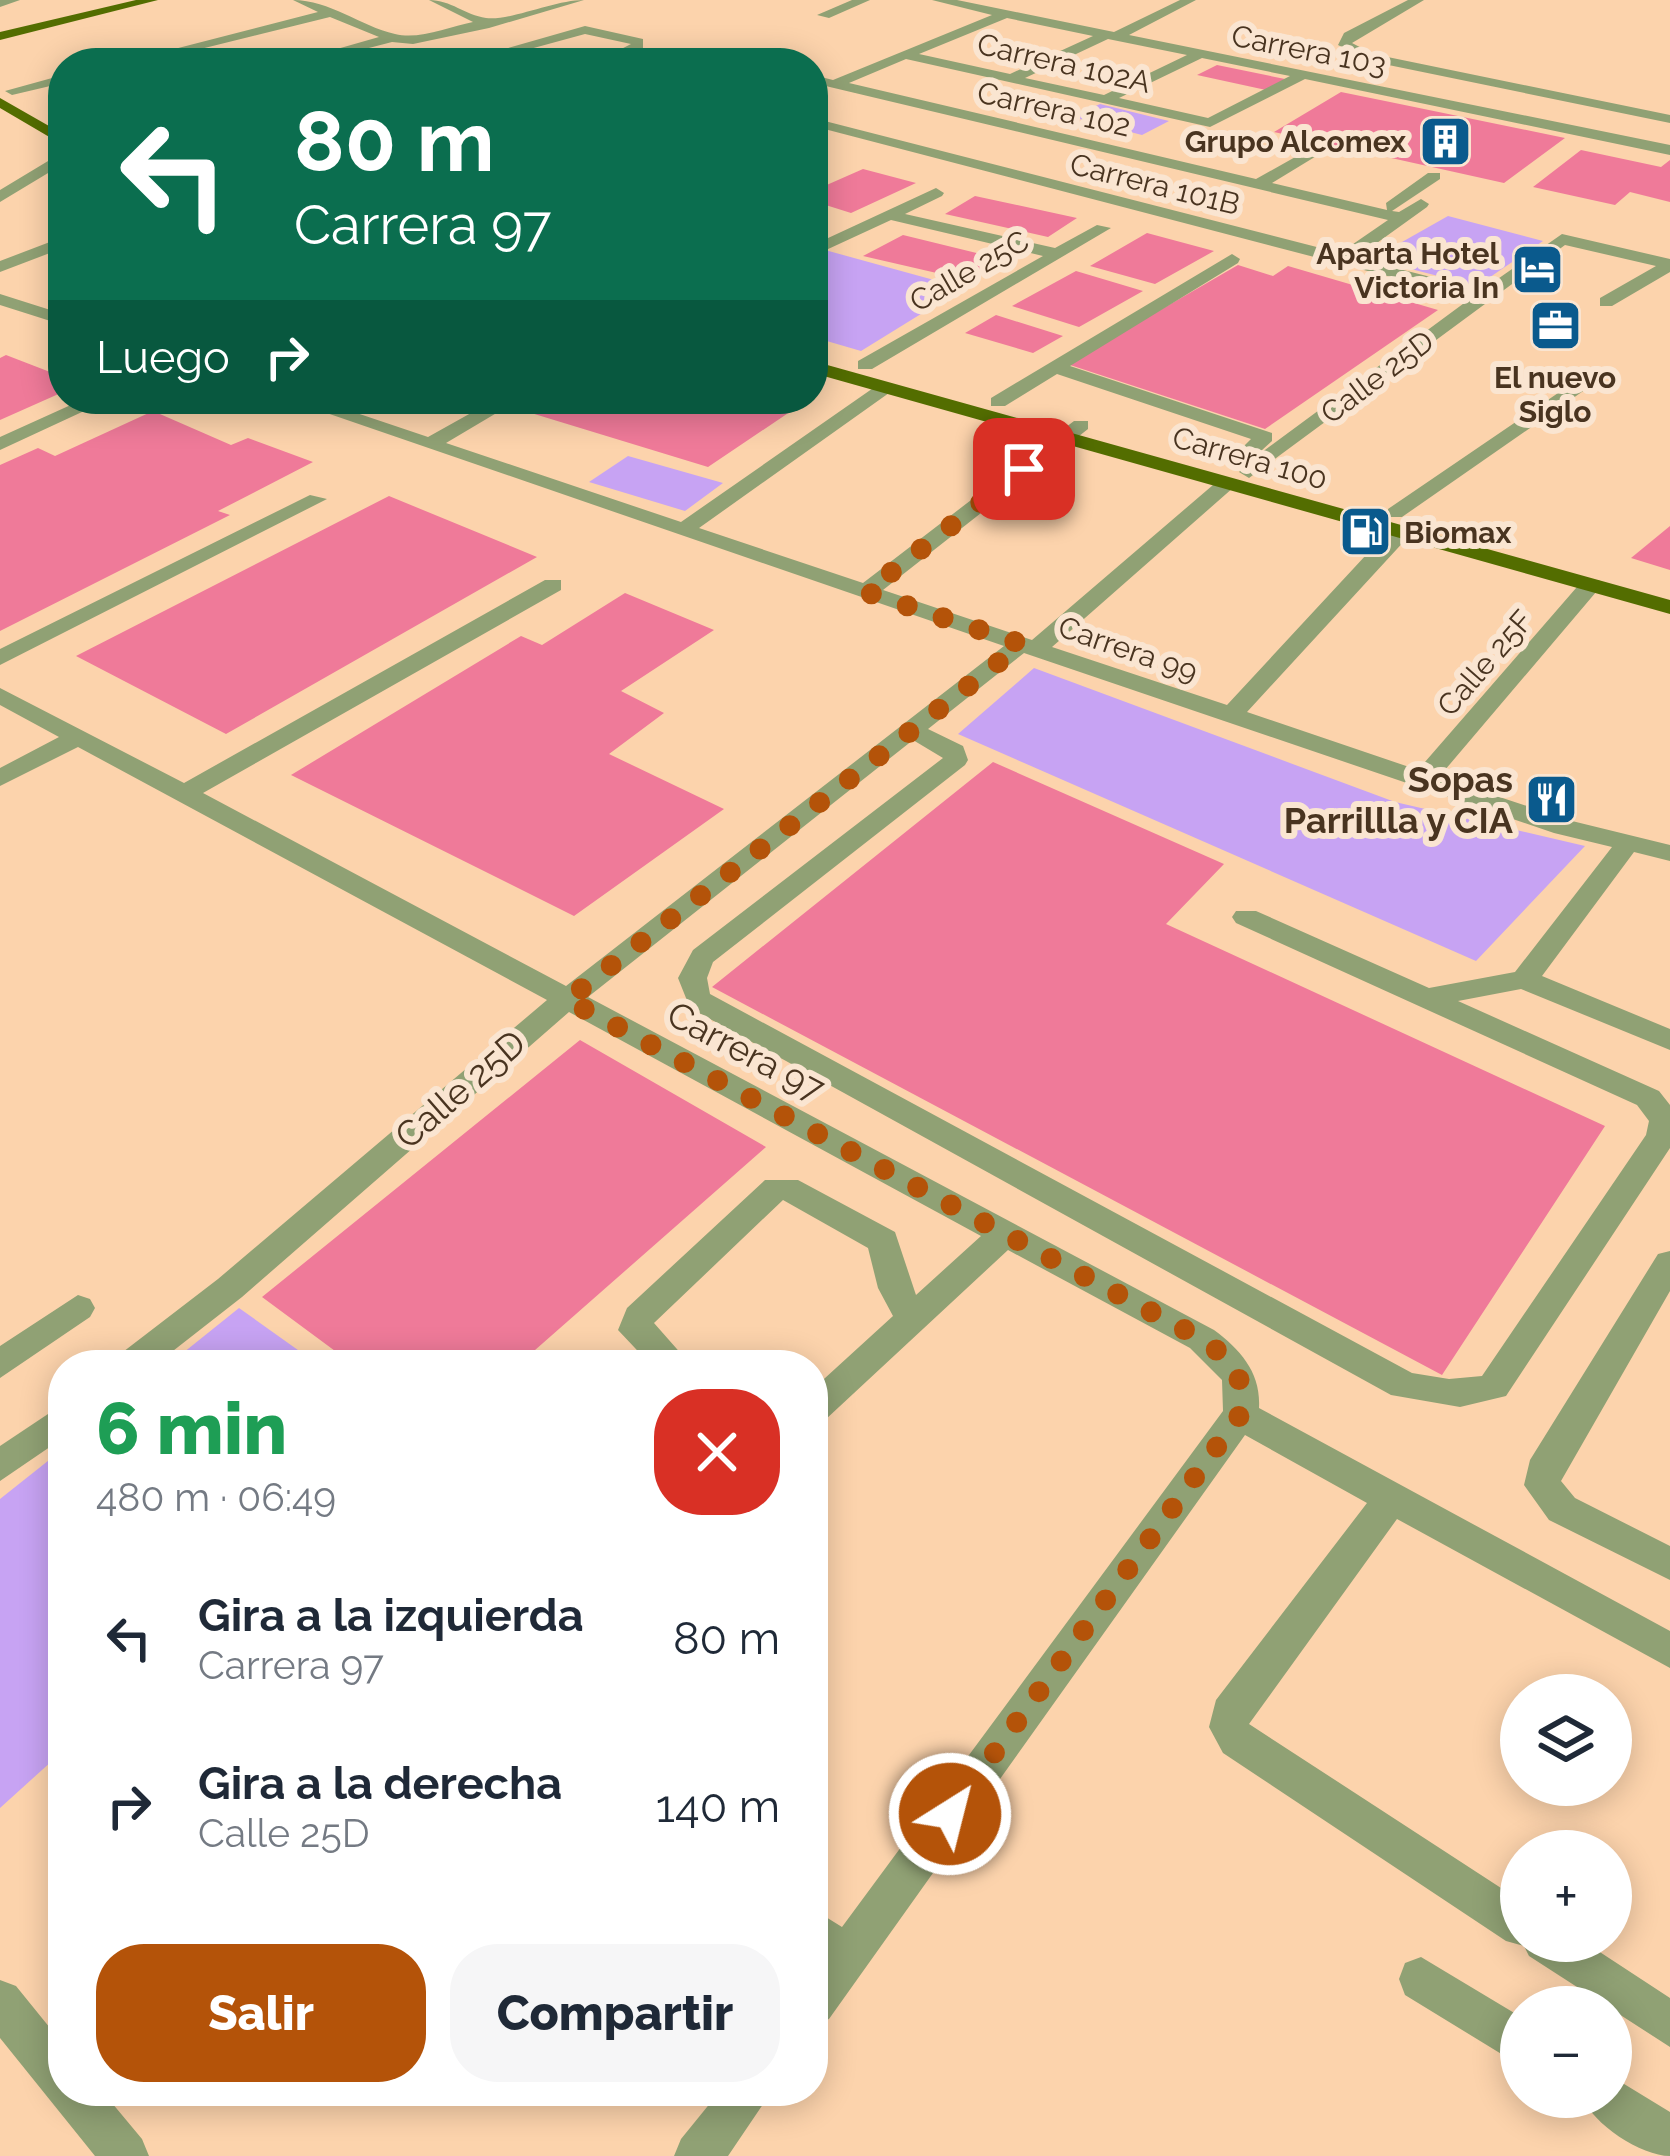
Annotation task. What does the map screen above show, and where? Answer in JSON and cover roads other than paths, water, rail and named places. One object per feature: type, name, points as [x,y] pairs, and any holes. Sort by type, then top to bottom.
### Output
[{"type":"main road","points":[[0,32],[116,0]]},
{"type":"main road","points":[[0,32],[152,0]]},
{"type":"main road","points":[[4,92],[48,114]]},
{"type":"main road","points":[[4,92],[48,128]]},
{"type":"main road","name":"Carrera 100","points":[[828,356],[998,402],[1074,431]]},
{"type":"main road","name":"Carrera 100","points":[[828,372],[1236,474],[1670,607]]},
{"type":"main road","name":"Carrera 100","points":[[1398,522],[1670,588]]},
{"type":"street","points":[[0,3],[14,0]]},
{"type":"street","points":[[435,0],[489,24]]},
{"type":"street","points":[[824,15],[865,0]]},
{"type":"street","name":"Carrera 103","points":[[938,0],[1670,150]]},
{"type":"street","points":[[1013,78],[1188,0]]},
{"type":"street","points":[[1418,0],[1348,36],[1345,45],[1369,57],[1670,119]]},
{"type":"street","points":[[308,1],[392,38],[409,40],[489,24],[564,1]]},
{"type":"street","points":[[188,48],[331,13]]},
{"type":"street","points":[[828,87],[1005,14]]},
{"type":"street","points":[[518,48],[585,30],[638,42],[637,48]]},
{"type":"street","points":[[353,48],[392,38]]},
{"type":"street","name":"Carrera 102A","points":[[905,55],[1210,123],[1300,77]]},
{"type":"street","points":[[1105,100],[1198,55]]},
{"type":"street","points":[[4,92],[48,82]]},
{"type":"street","name":"Carrera 102","points":[[828,83],[1402,218]]},
{"type":"street","name":"Carrera 101B","points":[[828,126],[1484,296]]},
{"type":"street","points":[[1260,183],[1313,152]]},
{"type":"street","points":[[1076,191],[1142,157]]},
{"type":"street","points":[[0,197],[48,167]]},
{"type":"street","points":[[1382,213],[1434,176]]},
{"type":"street","points":[[828,244],[937,193]]},
{"type":"street","points":[[1343,260],[1421,204]]},
{"type":"street","points":[[890,215],[1058,254]]},
{"type":"street","name":"Calle 25C","points":[[865,365],[1103,228]]},
{"type":"street","name":"Calle 25D","points":[[150,1350],[230,1288],[567,1000],[912,730],[1029,647],[1236,474],[1562,238],[1670,265]]},
{"type":"street","points":[[0,267],[48,248]]},
{"type":"street","points":[[998,402],[1232,259]]},
{"type":"street","points":[[1606,302],[1670,265]]},
{"type":"street","points":[[0,299],[48,314]]},
{"type":"street","points":[[1056,367],[1265,436],[1236,474]]},
{"type":"street","points":[[1231,715],[1398,522],[1590,380]]},
{"type":"street","points":[[682,530],[886,388]]},
{"type":"street","points":[[0,443],[66,414]]},
{"type":"street","name":"Carrera 99","points":[[341,414],[1423,780],[1628,843],[1667,846]]},
{"type":"street","points":[[430,444],[483,414]]},
{"type":"street","points":[[866,592],[1074,431]]},
{"type":"street","points":[[0,658],[317,499]]},
{"type":"street","points":[[184,794],[553,585]]},
{"type":"street","name":"Calle 25F","points":[[1423,780],[1591,585]]},
{"type":"street","name":"Carrera 97","points":[[0,695],[1202,1339],[1239,1373],[1244,1396],[1240,1415]]},
{"type":"street","points":[[912,730],[954,751],[956,760],[703,956],[693,970],[692,988],[700,1001],[1402,1385],[1442,1394],[1472,1394],[1494,1386],[1660,1137],[1665,1120],[1648,1099],[1246,917]]},
{"type":"street","points":[[0,778],[77,737]]},
{"type":"street","points":[[1524,979],[1628,843]]},
{"type":"street","points":[[1426,998],[1524,979],[1670,1040]]},
{"type":"street","points":[[657,1350],[635,1330],[639,1317],[776,1188],[787,1188],[883,1241],[911,1322]]},
{"type":"street","points":[[828,1397],[1004,1234]]},
{"type":"street","points":[[1670,1263],[1543,1471],[1542,1485],[1562,1509],[1670,1564]]},
{"type":"street","points":[[0,1364],[78,1308]]},
{"type":"street","points":[[829,1945],[1240,1415],[1670,1652]]},
{"type":"street","points":[[0,1466],[48,1429]]},
{"type":"street","points":[[1390,1501],[1230,1713],[1229,1727],[1237,1740],[1500,1912]]},
{"type":"street","points":[[1576,1962],[1670,2024]]},
{"type":"street","points":[[1421,1978],[1500,2029]]},
{"type":"street","points":[[0,2002],[48,2061]]},
{"type":"street","points":[[84,2106],[125,2156]]},
{"type":"street","points":[[698,2156],[737,2106]]},
{"type":"street","points":[[1632,2114],[1670,2139]]},
{"type":"place","name":"Grupo Alcomex","points":[[1445,141]]},
{"type":"place","name":"Aparta Hotel Victoria In","points":[[1538,270]]},
{"type":"place","name":"El nuevo Siglo","points":[[1555,325]]},
{"type":"place","name":"Biomax","points":[[1365,532]]},
{"type":"place","name":"Sopas Parrillla y CIA","points":[[1552,800]]}]
